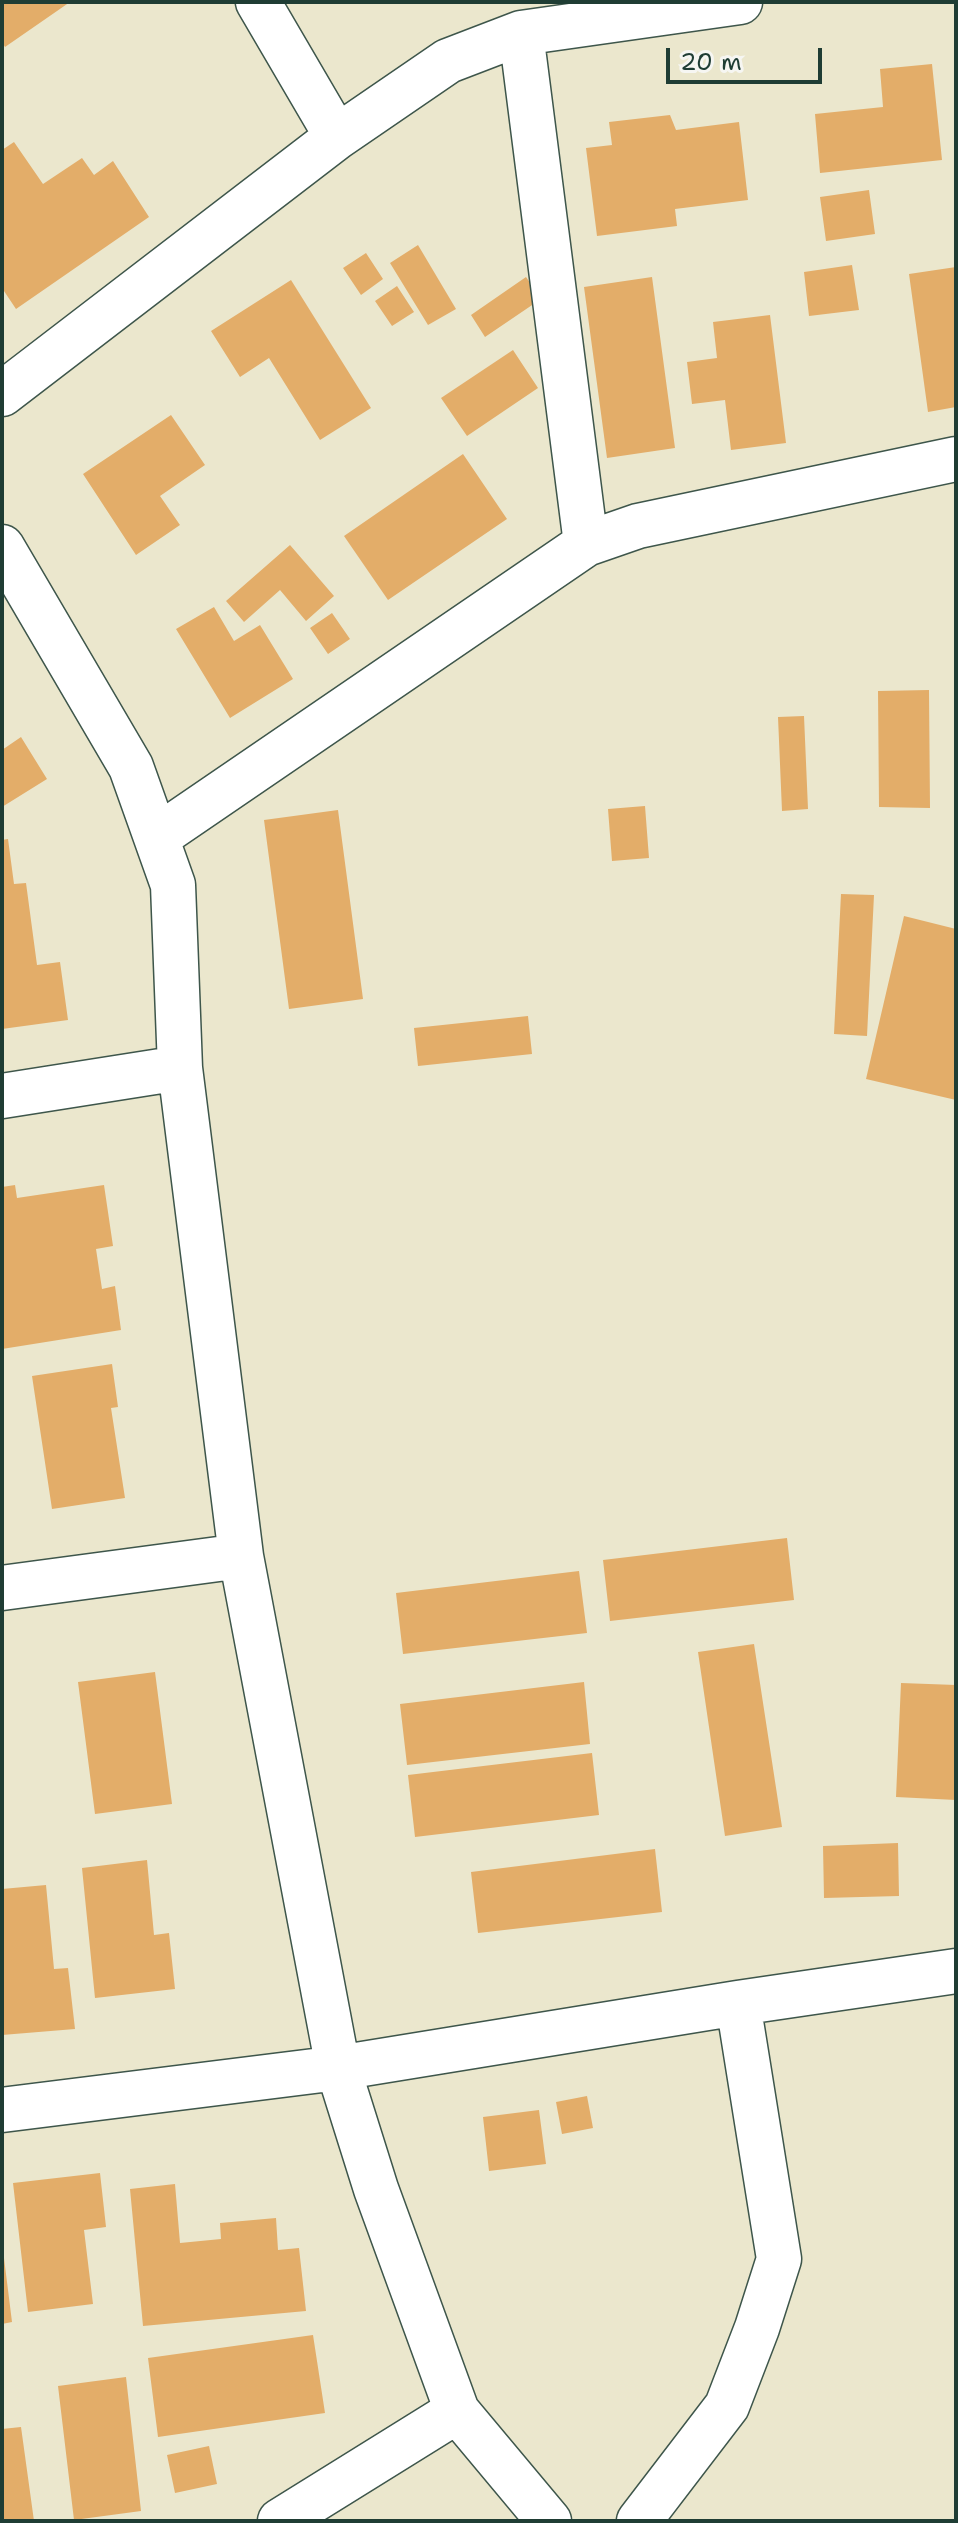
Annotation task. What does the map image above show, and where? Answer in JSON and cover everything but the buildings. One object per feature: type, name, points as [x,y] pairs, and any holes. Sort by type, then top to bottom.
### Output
[{"type":"street","points":[[258,2],[337,137]]},
{"type":"street","points":[[2,394],[337,137],[448,61],[521,33],[740,2]]},
{"type":"street","points":[[521,33],[586,544]]},
{"type":"street","points":[[157,837],[586,544],[638,526],[956,459]]},
{"type":"street","points":[[2,547],[131,767],[173,885],[180,1068],[241,1556],[338,2068],[376,2189],[457,2411],[549,2521]]},
{"type":"street","points":[[2,1096],[180,1068]]},
{"type":"street","points":[[2,1588],[241,1556]]},
{"type":"street","points":[[2,2110],[338,2068],[956,1971]]},
{"type":"street","points":[[639,2521],[727,2406],[779,2259],[738,2003]]},
{"type":"street","points":[[280,2521],[457,2411]]}]
